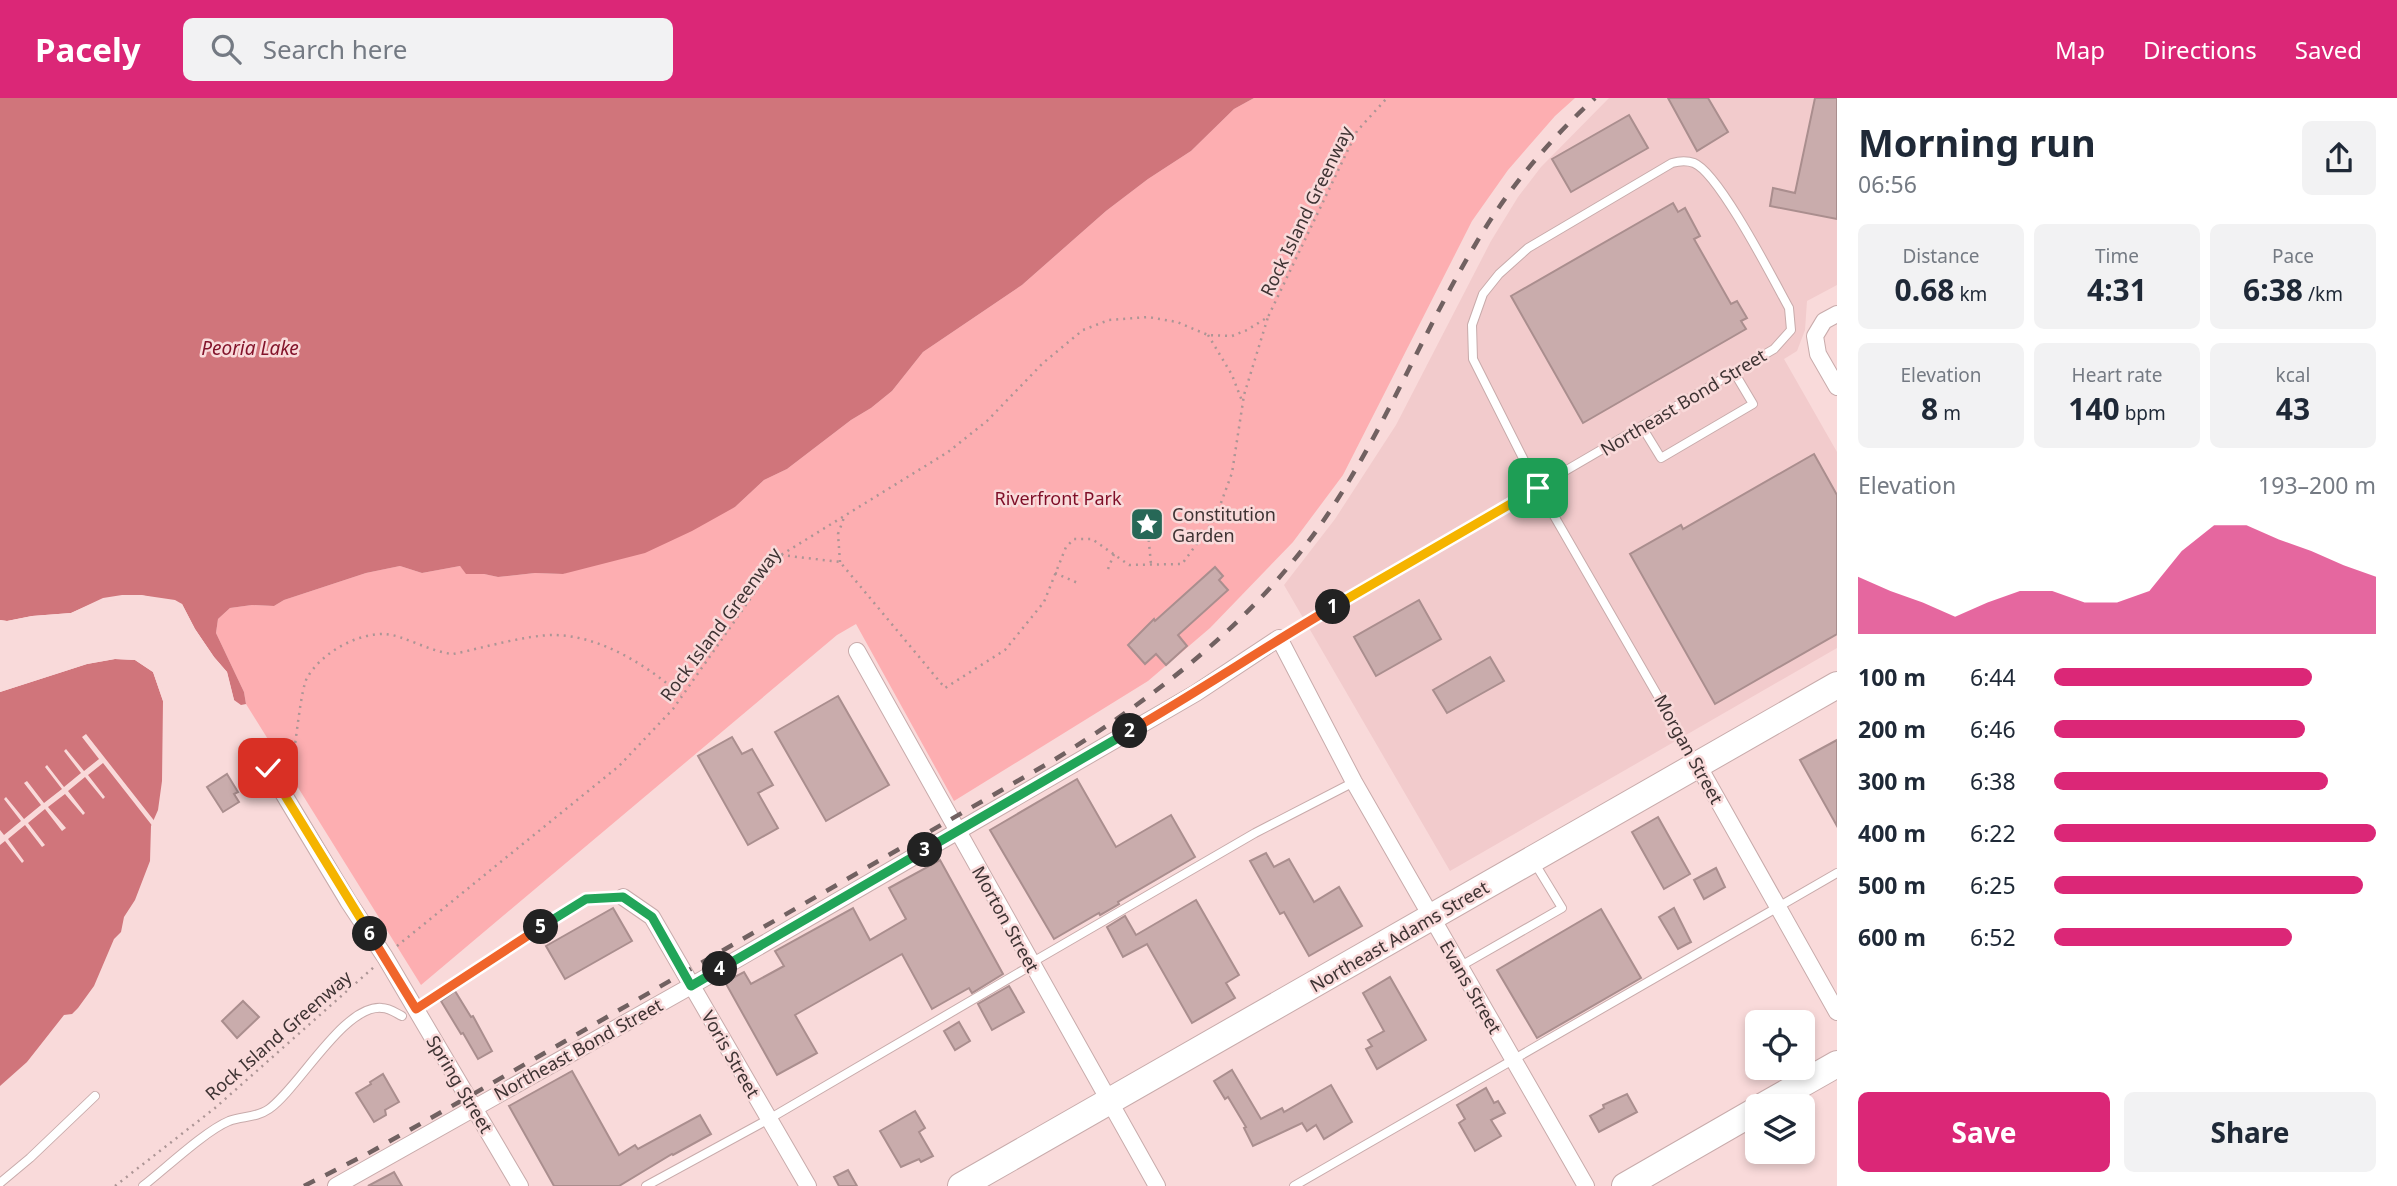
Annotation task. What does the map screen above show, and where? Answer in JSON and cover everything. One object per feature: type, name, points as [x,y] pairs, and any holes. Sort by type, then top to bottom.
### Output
[{"type":"main road","name":"Northeast Adams Street","points":[[961,1186],[1837,685]]},
{"type":"main road","points":[[1784,1094],[1837,1063]]},
{"type":"main road","points":[[1625,1186],[1745,1117]]},
{"type":"street","points":[[1837,314],[1824,321],[1815,337],[1818,354],[1837,387]]},
{"type":"street","name":"Evans Street","points":[[1279,638],[1354,782],[1586,1186]]},
{"type":"street","name":"Northeast Bond Street","points":[[336,1186],[691,986],[1196,693],[1279,638]]},
{"type":"street","name":"Morton Street","points":[[857,651],[1157,1186]]},
{"type":"street","name":"Morgan Street","points":[[1698,765],[1837,1012]]},
{"type":"street","name":"Spring Street","points":[[272,775],[385,957],[409,1012],[475,1107],[520,1186]]},
{"type":"street","name":"Voris Street","points":[[623,897],[652,917],[808,1186]]},
{"type":"lane","name":"Morgan Street","points":[[1698,765],[1538,488],[1473,359],[1472,325],[1483,294],[1499,274],[1528,248],[1672,163],[1682,160],[1695,163],[1721,188],[1789,308],[1791,330]]},
{"type":"lane","name":"Northeast Bond Street","points":[[1279,638],[1774,349],[1791,330]]},
{"type":"lane","points":[[1642,426],[1661,458],[1753,404],[1734,372]]},
{"type":"lane","points":[[646,1186],[769,1119],[1255,833],[1354,782]]},
{"type":"lane","points":[[1459,967],[1562,908],[1533,859]]},
{"type":"lane","points":[[1294,1186],[1837,873]]},
{"type":"lane","points":[[143,1186],[212,1131],[230,1121],[249,1118],[266,1111],[283,1098],[333,1036],[353,1018],[374,1008],[384,1007],[409,1012],[586,899],[623,897]]},
{"type":"lane","points":[[0,1183],[95,1096]]},
{"type":"path","name":"Rock Island Greenway","points":[[115,1186],[215,1108],[385,957],[619,766],[673,709],[782,555],[948,452],[987,421],[1043,363],[1083,330],[1109,320],[1148,317],[1177,322],[1208,335],[1232,335],[1247,330],[1268,317],[1357,131],[1387,98]]},
{"type":"path","points":[[845,515],[838,534],[840,562],[945,688],[1005,650],[1044,602],[1066,547],[1074,539],[1092,539],[1129,565],[1182,564],[1215,519],[1232,473],[1243,404],[1268,317]]},
{"type":"path","points":[[1208,335],[1232,375],[1243,404]]},
{"type":"path","points":[[1146,515],[1152,517],[1155,522],[1153,530],[1148,532],[1142,531],[1138,524],[1139,519],[1146,515]]},
{"type":"path","points":[[1148,532],[1151,564]]},
{"type":"path","points":[[1108,569],[1114,554]]},
{"type":"path","points":[[782,555],[840,562]]},
{"type":"path","points":[[1055,573],[1080,584]]},
{"type":"path","points":[[272,775],[293,758],[306,679],[321,661],[338,648],[363,637],[387,634],[438,653],[453,654],[539,637],[574,636],[630,660],[659,677],[682,696]]},
{"type":"shaded area","points":[[1609,98],[1837,98],[1837,285],[1807,301],[1805,330],[1797,351],[1784,359],[1837,452],[1837,648],[1450,871],[1284,585],[1335,519],[1396,425],[1491,241],[1518,197],[1541,167]]},
{"type":"green space","name":"Riverfront Park","points":[[1254,98],[1575,98],[1555,116],[1508,170],[1472,221],[1343,475],[1293,542],[1210,628],[1148,681],[954,801],[856,624],[837,635],[421,985],[246,704],[244,692],[216,633],[218,619],[230,608],[274,606],[284,600],[366,573],[400,566],[422,573],[460,566],[467,574],[498,577],[535,573],[563,574],[735,507],[764,480],[787,469],[871,408],[892,391],[923,352],[1022,285],[1106,211],[1191,151],[1234,109]]},
{"type":"water","name":"Peoria Lake","points":[[0,98],[1254,98],[1234,109],[1191,151],[1106,211],[1022,285],[923,352],[892,391],[871,408],[787,469],[764,480],[735,507],[692,531],[645,553],[563,574],[535,573],[498,577],[466,574],[460,566],[422,573],[400,566],[366,573],[284,600],[274,606],[230,608],[218,619],[216,633],[244,692],[246,704],[241,705],[234,700],[227,672],[195,629],[182,604],[141,595],[103,599],[71,613],[0,620]]},
{"type":"water","points":[[115,659],[135,660],[153,672],[163,701],[162,781],[158,810],[151,826],[150,861],[135,900],[124,917],[121,932],[114,939],[94,986],[78,1008],[72,1014],[64,1015],[27,1062],[0,1086],[0,692],[87,664]]},
{"type":"pier","points":[[122,595],[175,600],[182,604],[195,629],[227,672],[234,700],[230,700],[224,674],[192,631],[179,606],[174,604],[123,598],[104,602],[71,616],[32,619],[7,625],[0,623],[0,620],[71,613],[103,598]]},
{"type":"pier","points":[[136,656],[156,670],[167,701],[163,701],[153,672],[135,660],[115,659],[87,664],[0,692],[0,689],[86,661]]},
{"type":"pier","points":[[86,734],[156,823],[154,828],[103,763],[88,775],[105,797],[103,799],[85,777],[68,791],[85,813],[83,815],[65,794],[48,807],[66,828],[62,831],[45,809],[28,823],[45,845],[42,847],[25,825],[8,839],[24,861],[22,863],[5,841],[0,845],[0,830],[4,835],[21,821],[4,799],[6,797],[24,819],[41,805],[24,783],[27,781],[44,803],[62,789],[45,767],[47,765],[64,787],[81,773],[64,751],[66,749],[84,771],[99,759],[82,737]]},
{"type":"building","points":[[1668,98],[1708,98],[1728,132],[1697,151]]},
{"type":"building","points":[[1815,98],[1837,98],[1837,219],[1770,206],[1773,188],[1795,193]]},
{"type":"building","points":[[1629,115],[1648,148],[1571,192],[1552,159]]},
{"type":"building","points":[[1673,203],[1678,212],[1685,208],[1700,236],[1694,239],[1731,304],[1737,301],[1747,318],[1741,321],[1746,329],[1583,423],[1511,296]]},
{"type":"building","points":[[1814,454],[1837,495],[1837,634],[1715,704],[1630,554],[1681,525],[1683,529]]},
{"type":"building","points":[[1215,567],[1223,576],[1219,580],[1228,590],[1178,635],[1187,646],[1166,665],[1156,654],[1145,664],[1128,645]]},
{"type":"building","points":[[1419,600],[1441,639],[1376,676],[1354,637]]},
{"type":"building","points":[[1490,657],[1504,681],[1447,713],[1433,690]]},
{"type":"building","points":[[838,696],[889,785],[826,821],[775,732]]},
{"type":"building","points":[[732,737],[742,754],[752,749],[773,785],[758,793],[778,828],[748,845],[698,756]]},
{"type":"building","points":[[1837,740],[1837,826],[1800,760]]},
{"type":"building","points":[[227,774],[238,792],[234,794],[239,802],[223,812],[207,787]]},
{"type":"building","points":[[1077,779],[1116,847],[1171,815],[1195,857],[1118,902],[1119,904],[1054,939],[990,830]]},
{"type":"building","points":[[1658,817],[1690,874],[1664,889],[1632,832]]},
{"type":"building","points":[[1266,853],[1274,867],[1289,859],[1314,902],[1339,887],[1362,926],[1309,956],[1284,912],[1280,914],[1250,861]]},
{"type":"building","points":[[940,860],[1003,974],[972,993],[969,988],[932,1009],[902,954],[795,1015],[817,1053],[777,1075],[725,982],[744,972],[751,984],[784,966],[775,951],[853,908],[870,940],[906,919],[889,888]]},
{"type":"building","points":[[1716,868],[1725,887],[1704,899],[1694,880]]},
{"type":"building","points":[[1196,900],[1239,975],[1226,983],[1235,998],[1192,1023],[1147,944],[1123,957],[1107,927],[1125,916],[1136,935]]},
{"type":"building","points":[[613,908],[632,941],[565,979],[546,946]]},
{"type":"building","points":[[1674,908],[1691,942],[1678,949],[1659,917]]},
{"type":"building","points":[[1601,909],[1641,978],[1537,1038],[1497,970]]},
{"type":"building","points":[[1390,977],[1426,1040],[1377,1069],[1366,1049],[1372,1046],[1368,1040],[1384,1031],[1363,993]]},
{"type":"building","points":[[1009,986],[1024,1012],[992,1030],[978,1004]]},
{"type":"building","points":[[455,991],[471,1017],[473,1016],[492,1051],[478,1059],[441,1001]]},
{"type":"building","points":[[243,1001],[259,1017],[237,1038],[222,1021]]},
{"type":"building","points":[[959,1022],[970,1041],[955,1050],[944,1031]]},
{"type":"building","points":[[1232,1070],[1261,1119],[1282,1108],[1284,1112],[1331,1085],[1352,1122],[1324,1139],[1316,1125],[1307,1131],[1302,1123],[1253,1146],[1244,1128],[1246,1127],[1228,1097],[1225,1099],[1214,1081]]},
{"type":"building","points":[[572,1071],[619,1155],[635,1145],[638,1149],[700,1115],[711,1134],[619,1186],[554,1186],[509,1106]]},
{"type":"building","points":[[383,1074],[399,1102],[385,1110],[386,1115],[374,1122],[356,1093]]},
{"type":"building","points":[[1486,1088],[1494,1103],[1498,1101],[1505,1113],[1491,1120],[1501,1136],[1475,1151],[1459,1123],[1465,1119],[1457,1105]]},
{"type":"building","points":[[1627,1094],[1637,1112],[1599,1132],[1590,1116],[1604,1108],[1603,1105]]},
{"type":"building","points":[[915,1111],[925,1128],[919,1132],[933,1156],[901,1167],[880,1131]]},
{"type":"building","points":[[848,1170],[857,1186],[839,1186],[834,1177]]},
{"type":"building","points":[[394,1172],[402,1186],[368,1186]]},
{"type":"railway","points":[[304,1186],[468,1097],[1054,760],[1136,705],[1212,645],[1247,612],[1311,538],[1357,466],[1457,276],[1487,225],[1529,167],[1595,98]]},
{"type":"place","name":"Constitution Garden","points":[[1147,524]]},
{"type":"route","points":[[268,768],[416,1009],[586,899],[623,897],[652,917],[691,986],[1196,693],[1279,638],[1538,488]]}]
